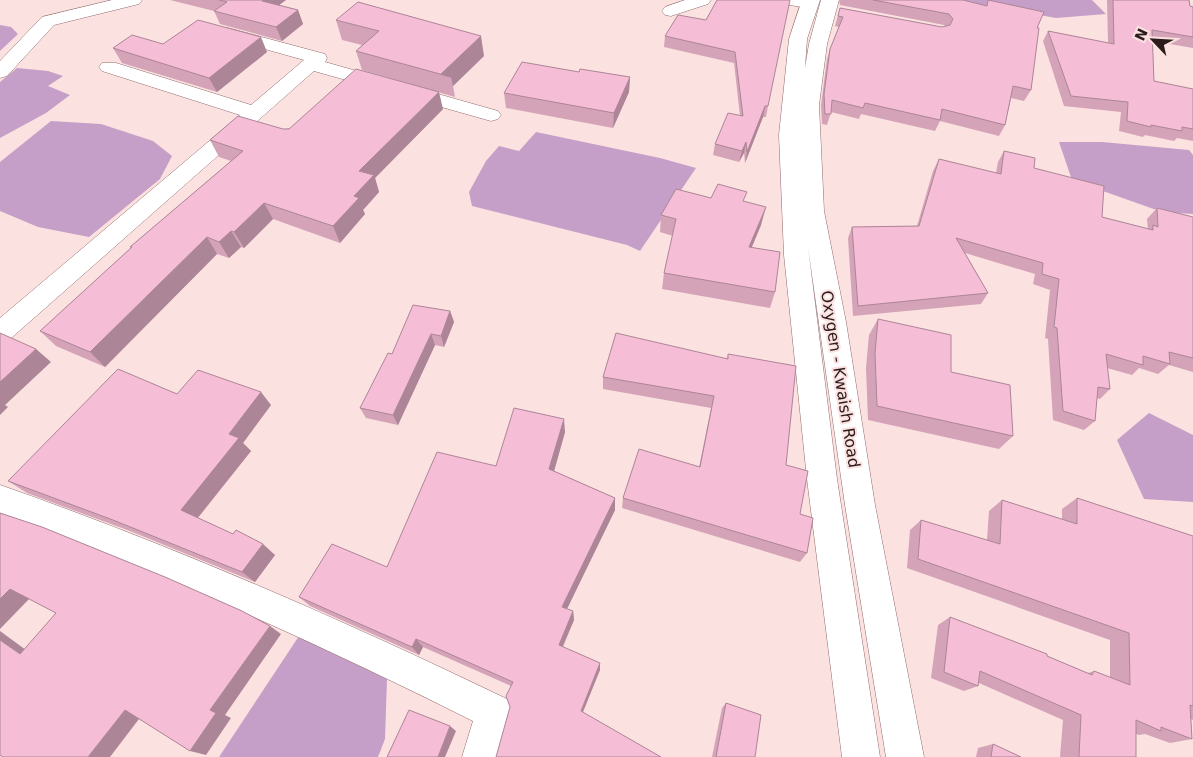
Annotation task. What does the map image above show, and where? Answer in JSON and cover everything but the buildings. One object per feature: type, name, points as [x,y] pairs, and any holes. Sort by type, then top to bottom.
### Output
[{"type":"street","points":[[0,72],[48,21],[133,0]]},
{"type":"street","points":[[671,11],[702,0]]},
{"type":"street","name":"Oxygen - Kwaish Road","points":[[818,4],[798,39],[789,135],[796,256],[821,469],[861,757]]},
{"type":"street","name":"Oxygen - Kwaish Road","points":[[818,4],[818,44],[809,105],[813,211],[860,505],[905,757]]},
{"type":"street","points":[[0,333],[94,249],[256,113],[318,58],[208,28]]},
{"type":"street","points":[[311,64],[491,115]]},
{"type":"street","points":[[109,67],[256,113]]},
{"type":"street","points":[[0,498],[79,526],[300,619],[494,712],[480,757]]},
{"type":"shaded area","points":[[954,0],[1092,0],[1106,14],[1056,18]]},
{"type":"shaded area","points":[[0,25],[11,27],[18,34],[0,51]]},
{"type":"shaded area","points":[[17,68],[48,71],[63,76],[48,86],[70,95],[46,113],[0,138],[0,82]]},
{"type":"shaded area","points":[[51,121],[101,124],[153,141],[172,156],[160,179],[89,237],[38,227],[0,211],[0,162]]},
{"type":"shaded area","points":[[536,132],[660,158],[696,168],[640,251],[627,245],[472,206],[469,192],[486,161],[499,146],[519,151]]},
{"type":"shaded area","points":[[1059,142],[1102,142],[1189,150],[1193,155],[1193,214],[1162,212],[1072,180]]},
{"type":"shaded area","points":[[1149,413],[1193,435],[1193,502],[1144,499],[1117,440]]},
{"type":"shaded area","points":[[299,636],[387,679],[385,739],[378,757],[219,757]]}]
